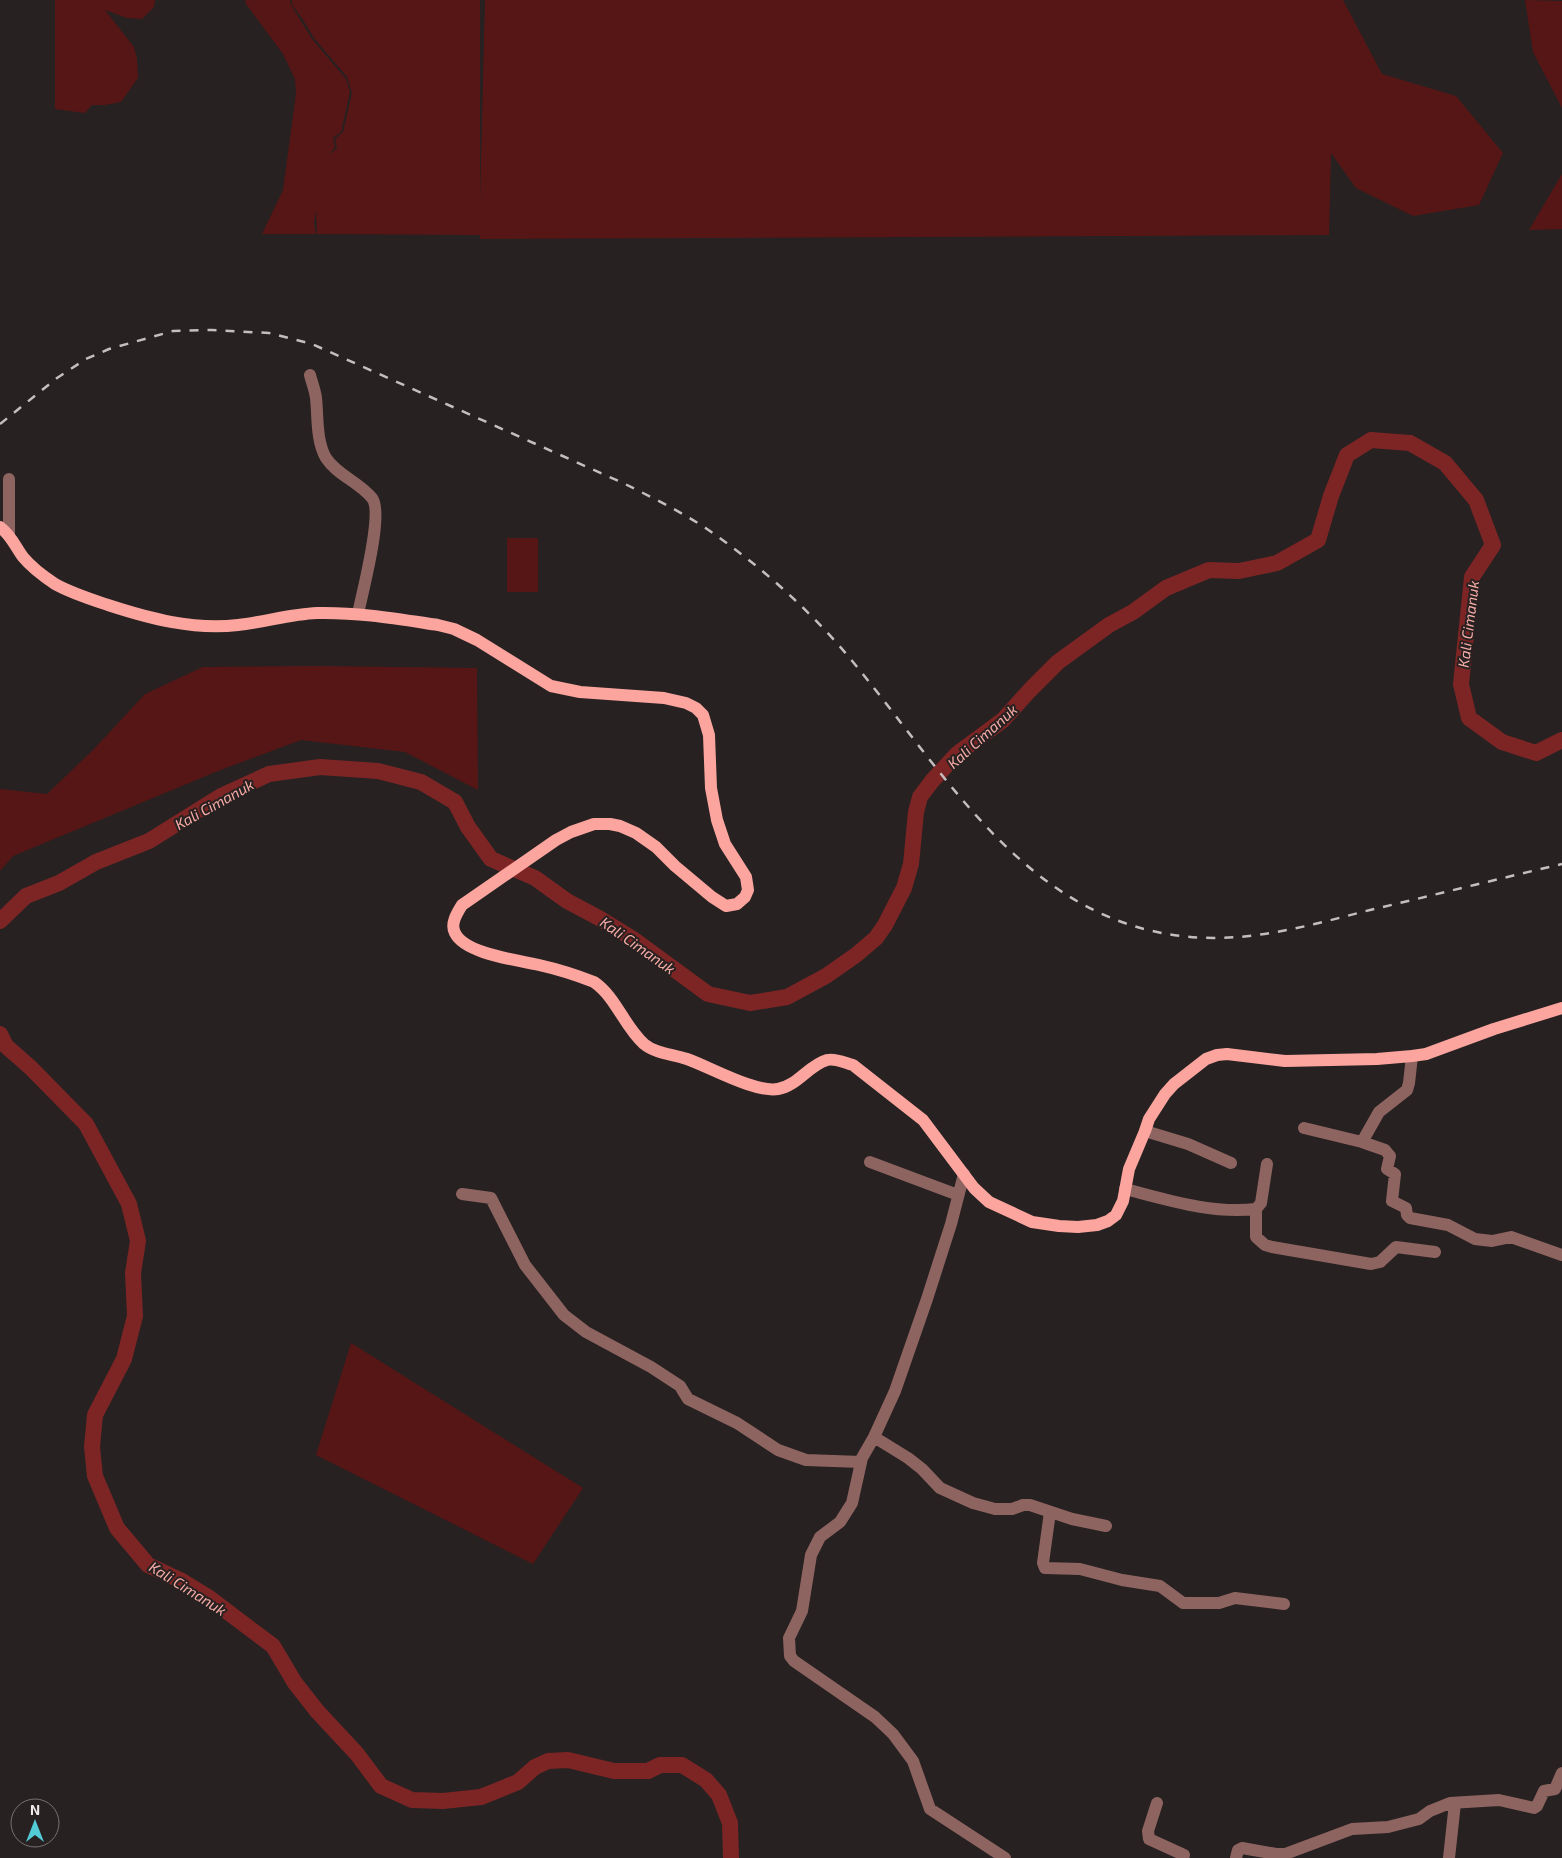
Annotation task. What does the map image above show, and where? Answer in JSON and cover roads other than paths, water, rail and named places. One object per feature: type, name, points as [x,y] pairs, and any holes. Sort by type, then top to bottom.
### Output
[{"type":"main road","points":[[4,531],[36,570],[57,585],[139,616],[172,622],[223,626],[303,614],[358,614],[438,625],[454,629],[477,640],[548,685],[580,692],[664,698],[686,703],[696,708],[703,715],[709,735],[711,788],[717,820],[725,844],[746,877],[748,890],[745,897],[737,904],[726,906],[674,866],[656,847],[636,832],[610,824],[594,824],[571,832],[556,840],[462,905],[454,922],[453,930],[455,935],[463,942],[495,957],[540,965],[594,982],[610,997],[628,1026],[647,1046],[656,1051],[685,1058],[744,1082],[776,1089],[798,1080],[818,1064],[827,1060],[841,1061],[853,1066],[923,1120],[974,1188],[989,1202],[1032,1222],[1059,1226],[1086,1226],[1108,1221],[1116,1215],[1123,1201],[1128,1169],[1149,1119],[1165,1094],[1174,1084],[1206,1059],[1217,1055],[1241,1055],[1285,1061],[1377,1059],[1426,1054],[1499,1027],[1562,1008]]},
{"type":"street","points":[[310,375],[316,396],[321,442],[327,459],[346,477],[371,496],[376,507],[376,525],[358,614]]},
{"type":"street","points":[[4,531],[9,479]]},
{"type":"street","points":[[1362,1142],[1379,1112],[1406,1090],[1409,1083],[1412,1056]]},
{"type":"street","points":[[1304,1128],[1362,1142],[1385,1150],[1390,1156],[1386,1169],[1395,1174],[1392,1201],[1406,1208],[1407,1215],[1410,1218],[1448,1225],[1471,1238],[1488,1241],[1511,1237],[1562,1255]]},
{"type":"street","points":[[1145,1132],[1188,1144],[1231,1163]]},
{"type":"street","points":[[870,1162],[958,1195]]},
{"type":"street","points":[[1267,1164],[1261,1203],[1256,1209],[1256,1237],[1265,1245],[1372,1264],[1380,1262],[1396,1247],[1435,1252]]},
{"type":"street","points":[[964,1174],[927,1299],[895,1391],[861,1462],[852,1503],[840,1522],[820,1537],[811,1555],[802,1612],[789,1638],[790,1656],[794,1661],[875,1717],[893,1734],[913,1761],[930,1809],[1005,1858]]},
{"type":"street","points":[[1125,1188],[1199,1208],[1220,1210],[1256,1209]]},
{"type":"street","points":[[462,1194],[491,1198],[525,1265],[564,1315],[586,1332],[651,1367],[680,1386],[688,1399],[737,1423],[778,1450],[806,1460],[861,1462]]},
{"type":"street","points":[[523,1281],[541,1285]]},
{"type":"street","points":[[874,1437],[908,1458],[922,1469],[940,1488],[973,1503],[995,1509],[1012,1509],[1023,1505],[1030,1505],[1072,1519],[1106,1526]]},
{"type":"street","points":[[1050,1512],[1045,1568],[1080,1569],[1122,1580],[1160,1586],[1180,1601],[1187,1603],[1219,1603],[1235,1598],[1284,1604]]},
{"type":"street","points":[[1236,1858],[1240,1849],[1285,1854],[1352,1829],[1388,1827],[1419,1819],[1430,1811],[1455,1803],[1499,1800],[1534,1808],[1537,1806],[1544,1791],[1555,1789],[1562,1773]]},
{"type":"street","points":[[1157,1803],[1148,1831],[1150,1839],[1187,1857]]},
{"type":"street","points":[[1449,1858],[1455,1803]]},
{"type":"waterway","name":"Kali Cimanuk","points":[[0,921],[26,896],[59,883],[96,862],[149,841],[221,796],[269,774],[320,767],[378,771],[421,782],[455,802],[468,827],[491,859],[535,878],[567,901],[633,939],[708,994],[750,1003],[787,997],[826,976],[876,938],[885,925],[904,888],[911,864],[916,812],[920,797],[957,754],[1003,720],[1058,662],[1109,625],[1133,612],[1166,588],[1209,570],[1239,571],[1277,563],[1318,540],[1331,496],[1347,455],[1371,440],[1410,443],[1445,463],[1476,500],[1493,545],[1472,577],[1461,684],[1469,718],[1502,742],[1536,753],[1562,740]]},
{"type":"waterway","name":"Kali Cimanuk","points":[[0,1034],[6,1046],[31,1068],[86,1124],[129,1204],[138,1241],[133,1273],[135,1316],[124,1359],[95,1415],[92,1447],[95,1476],[117,1528],[148,1565],[182,1581],[208,1597],[273,1646],[295,1683],[317,1711],[357,1754],[381,1786],[412,1800],[443,1801],[481,1797],[518,1782],[535,1767],[548,1761],[568,1760],[614,1771],[648,1771],[660,1765],[682,1765],[706,1780],[719,1795],[730,1823],[731,1858]]},
{"type":"railway","points":[[0,424],[57,378],[86,359],[109,349],[173,331],[212,330],[269,333],[312,344],[623,483],[676,510],[707,529],[768,576],[823,628],[864,676],[954,789],[988,828],[1025,864],[1065,894],[1109,917],[1158,932],[1214,938],[1273,933],[1562,864]]}]
